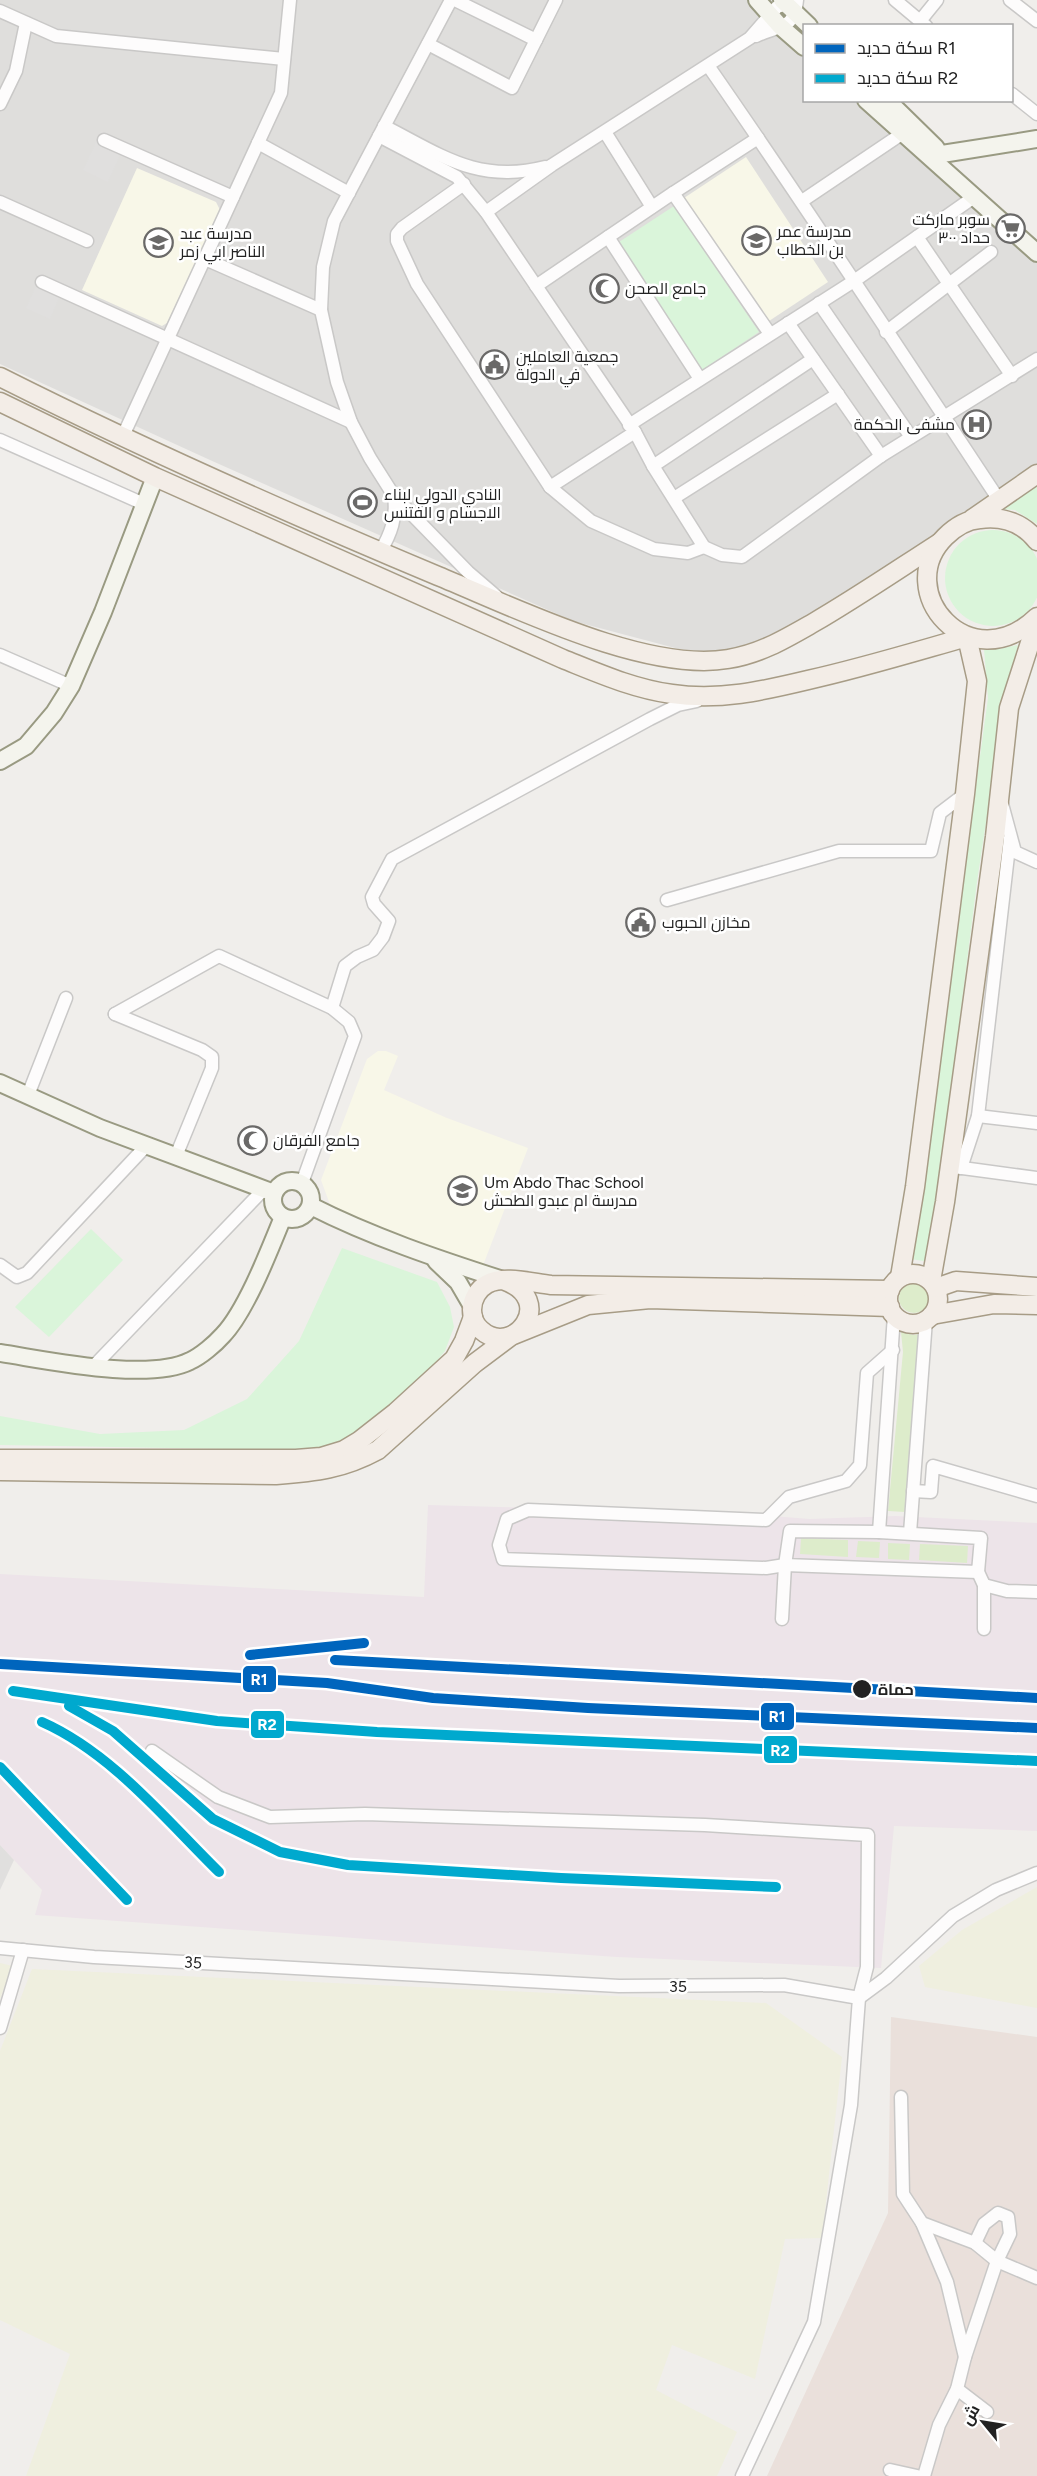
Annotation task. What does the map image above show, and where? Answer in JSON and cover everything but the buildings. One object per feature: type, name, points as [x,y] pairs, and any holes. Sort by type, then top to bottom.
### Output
[{"type":"main road","points":[[0,377],[122,438],[380,552],[552,623],[615,645],[676,659],[726,660],[774,645],[838,608],[939,543],[953,529],[971,520],[1037,474]]},
{"type":"main road","points":[[0,402],[155,477],[607,677],[671,694],[715,697],[752,693],[857,669],[967,637]]},
{"type":"main road","points":[[971,520],[992,517],[1013,522],[1030,533],[1037,541]]},
{"type":"main road","points":[[939,543],[930,560],[927,578],[930,597],[938,614],[951,628],[967,637],[987,641],[1006,638],[1024,630],[1037,619]]},
{"type":"main road","points":[[929,1318],[938,1302],[933,1284],[955,1167],[1009,708],[1030,663],[1037,619]]},
{"type":"main road","points":[[967,637],[977,681],[965,794],[915,1187],[893,1297],[906,1323],[920,1323],[929,1318],[994,1304],[1037,1305]]},
{"type":"main road","points":[[937,1253],[956,1281]]},
{"type":"main road","points":[[472,1312],[478,1328],[498,1338],[511,1336],[588,1305],[650,1299],[893,1297],[916,1274],[933,1284],[956,1281],[1037,1287]]},
{"type":"main road","points":[[0,1459],[296,1459],[344,1450],[396,1412],[454,1359],[464,1341],[474,1297],[482,1287],[490,1282],[503,1280],[551,1285],[893,1297]]},
{"type":"main road","points":[[0,1471],[276,1475],[320,1472],[340,1467],[378,1450],[475,1362],[523,1328],[528,1318],[530,1305],[525,1292],[518,1285],[503,1280]]},
{"type":"street","points":[[122,438],[281,93],[290,0]]},
{"type":"street","points":[[505,604],[468,572],[394,496],[351,422],[337,382],[321,310],[323,267],[334,221],[453,0],[536,40]]},
{"type":"street","points":[[428,44],[512,88],[556,0]]},
{"type":"street","points":[[757,0],[803,46]]},
{"type":"street","points":[[895,0],[923,23],[937,0]]},
{"type":"street","points":[[1011,0],[1037,21]]},
{"type":"street","points":[[776,21],[777,8],[790,4]]},
{"type":"street","points":[[486,212],[552,165],[708,67],[776,21],[791,22],[790,4]]},
{"type":"street","points":[[790,4],[807,24]]},
{"type":"street","points":[[0,11],[56,36],[284,59]]},
{"type":"street","points":[[0,104],[16,71],[26,23]]},
{"type":"street","points":[[708,67],[802,201],[886,332],[999,500]]},
{"type":"street","points":[[1013,96],[1037,114]]},
{"type":"street","points":[[868,102],[1037,254]]},
{"type":"street","points":[[889,102],[942,154],[1037,239]]},
{"type":"street","points":[[382,131],[475,169],[516,172],[552,165]]},
{"type":"street","points":[[382,131],[447,170],[464,184],[486,212],[632,429],[704,547],[722,555],[742,557],[881,456],[1037,359]]},
{"type":"street","points":[[604,132],[652,207]]},
{"type":"street","points":[[802,201],[903,133]]},
{"type":"street","points":[[536,286],[758,138]]},
{"type":"street","points":[[942,154],[1037,139]]},
{"type":"street","points":[[104,140],[233,197]]},
{"type":"street","points":[[258,143],[349,193]]},
{"type":"street","points":[[464,184],[402,228],[397,234],[397,241],[417,284],[550,488],[591,521],[654,549],[688,553],[704,547]]},
{"type":"street","points":[[673,193],[770,334]]},
{"type":"street","points":[[550,488],[700,380],[854,281],[974,197]]},
{"type":"street","points":[[0,202],[87,241]]},
{"type":"street","points":[[608,237],[700,380]]},
{"type":"street","points":[[917,237],[1012,376]]},
{"type":"street","points":[[886,332],[991,252]]},
{"type":"street","points":[[205,259],[321,310]]},
{"type":"street","points":[[42,282],[351,422]]},
{"type":"street","points":[[819,303],[911,437]]},
{"type":"street","points":[[788,323],[881,456]]},
{"type":"street","points":[[653,466],[813,359]]},
{"type":"street","points":[[674,498],[838,394]]},
{"type":"street","points":[[0,440],[144,504]]},
{"type":"street","points":[[0,761],[26,746],[54,713],[71,686],[103,612],[155,477]]},
{"type":"street","points":[[380,552],[392,528],[395,512],[394,496]]},
{"type":"street","points":[[0,655],[71,686]]},
{"type":"street","points":[[332,1008],[345,966],[357,957],[373,950],[383,937],[389,921],[374,904],[372,897],[392,859],[650,719],[678,705],[715,697]]},
{"type":"street","points":[[999,790],[1015,852],[1037,862]]},
{"type":"street","points":[[668,900],[839,851],[931,851],[940,813],[965,794]]},
{"type":"street","points":[[1010,838],[978,1116],[955,1167],[1037,1178]]},
{"type":"street","points":[[176,1156],[212,1068],[212,1058],[202,1050],[115,1014],[219,956],[332,1008],[349,1022],[355,1036],[302,1183]]},
{"type":"street","points":[[28,1095],[66,998]]},
{"type":"street","points":[[0,1083],[100,1128],[269,1191]]},
{"type":"street","points":[[978,1116],[1037,1124]]},
{"type":"street","points":[[0,1265],[17,1277],[27,1273],[147,1145]]},
{"type":"street","points":[[93,1367],[269,1191],[292,1180],[302,1183],[311,1195],[311,1206],[307,1213],[299,1218],[283,1217],[273,1205],[269,1191]]},
{"type":"street","points":[[311,1206],[331,1217],[430,1256],[503,1280]]},
{"type":"street","points":[[0,1353],[93,1367],[153,1370],[190,1361],[224,1335],[241,1308],[268,1255],[283,1217]]},
{"type":"street","points":[[430,1256],[458,1282],[472,1312]]},
{"type":"street","points":[[879,1532],[892,1350],[893,1297]]},
{"type":"street","points":[[910,1533],[929,1318]]},
{"type":"street","points":[[892,1350],[867,1373],[860,1465],[846,1481],[789,1497],[766,1520],[528,1510],[507,1519],[499,1545],[503,1559],[766,1568],[785,1565],[978,1572]]},
{"type":"street","points":[[913,1491],[931,1492],[933,1466],[1037,1496]]},
{"type":"street","points":[[782,1619],[785,1565],[790,1531],[910,1533],[981,1538],[978,1572],[984,1585],[984,1629]]},
{"type":"street","points":[[984,1585],[1007,1591],[1037,1592]]},
{"type":"street","points":[[152,1751],[218,1797],[270,1817],[365,1814],[705,1825],[868,1835],[867,1967],[859,1998],[851,2105],[814,2322],[742,2476]]},
{"type":"street","points":[[859,1998],[886,1978],[953,1916],[996,1890],[1037,1874]]},
{"type":"street","name":"35","points":[[0,1948],[94,1957],[619,1986],[784,1985],[859,1998]]},
{"type":"street","points":[[0,2028],[23,1950]]},
{"type":"street","points":[[902,2097],[903,2194],[922,2223],[947,2282],[965,2357]]},
{"type":"street","points":[[924,2476],[939,2425],[957,2389],[965,2357],[997,2261],[1010,2234],[1008,2217],[998,2213],[984,2224],[975,2243]]},
{"type":"street","points":[[922,2223],[975,2243],[997,2261],[1037,2278]]},
{"type":"street","points":[[957,2389],[987,2412]]},
{"type":"street","points":[[890,2470],[917,2476]]},
{"type":"shaded area","points":[[0,0],[790,0],[803,26],[803,102],[863,102],[1037,262],[1037,465],[842,598],[753,652],[694,653],[573,621],[0,364]]},
{"type":"shaded area","points":[[101,131],[126,142],[108,182],[83,170]]},
{"type":"shaded area","name":"مدرسة عمر بن الخطاب","points":[[746,157],[828,282],[766,323],[684,198]]},
{"type":"shaded area","points":[[137,168],[216,202],[220,210],[167,323],[162,326],[82,290]]},
{"type":"shaded area","points":[[41,274],[65,284],[50,319],[26,308]]},
{"type":"shaded area","points":[[378,1051],[386,1051],[398,1056],[384,1090],[447,1118],[528,1148],[482,1268],[332,1210],[321,1180],[367,1059]]},
{"type":"shaded area","points":[[428,1505],[748,1514],[810,1519],[895,1516],[1037,1523],[1037,1831],[894,1826],[881,1968],[617,1957],[35,1915],[42,1890],[0,1845],[0,1574],[424,1597]]},
{"type":"shaded area","points":[[0,1845],[14,1860],[0,1890]]},
{"type":"shaded area","points":[[891,2017],[1037,2037],[1037,2476],[767,2476],[888,2213]]},
{"type":"green space","points":[[674,206],[759,332],[699,372],[619,242]]},
{"type":"green space","points":[[1037,485],[1037,524],[1015,510],[1001,509]]},
{"type":"green space","points":[[984,531],[1002,531],[1020,538],[1033,551],[1038,560],[1038,596],[1033,605],[1020,618],[1002,625],[984,625],[966,618],[953,605],[946,587],[946,569],[953,551],[966,538]]},
{"type":"green space","points":[[1018,645],[1007,683],[977,882],[929,1262],[911,1259],[988,698],[984,649]]},
{"type":"green space","points":[[91,1229],[123,1260],[49,1337],[15,1307]]},
{"type":"green space","points":[[342,1248],[437,1282],[450,1307],[454,1327],[445,1351],[425,1375],[364,1428],[332,1447],[281,1450],[0,1445],[0,1416],[100,1434],[184,1430],[247,1399],[299,1341]]},
{"type":"green space","points":[[914,1283],[925,1287],[929,1298],[925,1309],[914,1313],[903,1309],[899,1298],[903,1287]]},
{"type":"green space","points":[[901,1332],[914,1335],[923,1333],[918,1353],[905,1512],[888,1511],[903,1352]]},
{"type":"green space","points":[[801,1538],[848,1540],[848,1557],[800,1554]]},
{"type":"green space","points":[[858,1541],[880,1542],[879,1558],[856,1557]]},
{"type":"green space","points":[[888,1543],[910,1544],[909,1560],[888,1559]]},
{"type":"green space","points":[[920,1544],[968,1546],[967,1563],[919,1560]]},
{"type":"green space","points":[[1037,1887],[1037,2008],[925,1987],[919,1966],[962,1930]]},
{"type":"green space","points":[[0,1963],[13,1966],[0,1999]]},
{"type":"green space","points":[[32,1969],[766,2003],[842,2057],[822,2238],[785,2239],[755,2379],[672,2345],[656,2390],[737,2432],[717,2476],[26,2476],[70,2354],[0,2320],[0,2051]]},
{"type":"rail line","name":"R1","points":[[250,1655],[364,1643]]},
{"type":"rail line","name":"R1","points":[[335,1660],[1037,1698]]},
{"type":"rail line","name":"R1","points":[[0,1664],[327,1683],[433,1698],[588,1708],[1037,1728]]},
{"type":"rail line","name":"R2","points":[[13,1691],[217,1721],[377,1732],[1037,1761]]},
{"type":"rail line","name":"R2","points":[[69,1706],[113,1731],[213,1819],[280,1852],[348,1865],[561,1878],[776,1887]]},
{"type":"rail line","name":"R2","points":[[42,1722],[68,1735],[115,1769],[219,1872]]},
{"type":"rail line","name":"R2","points":[[0,1767],[127,1900]]},
{"type":"place","name":"سوبر ماركت حداد ٣٠٠","points":[[1011,228]]},
{"type":"place","name":"مدرسة عمر بن الخطاب","points":[[756,240]]},
{"type":"place","name":"مدرسة عبد الناصر ابي زمر","points":[[159,242]]},
{"type":"place","name":"جامع الصحن","points":[[604,288]]},
{"type":"place","name":"جمعية العاملين في الدولة","points":[[495,365]]},
{"type":"place","name":"مشفى الحكمة","points":[[976,424]]},
{"type":"place","name":"النادي الدولي لبناء الاجسام و الفتنس","points":[[363,503]]},
{"type":"place","name":"مخازن الحبوب","points":[[641,922]]},
{"type":"place","name":"جامع الفرقان","points":[[252,1140]]},
{"type":"place","name":"Um Abdo Thac School مدرسة ام عبدو الطحش","points":[[463,1191]]},
{"type":"place","name":"حماة","points":[[862,1689]]}]
